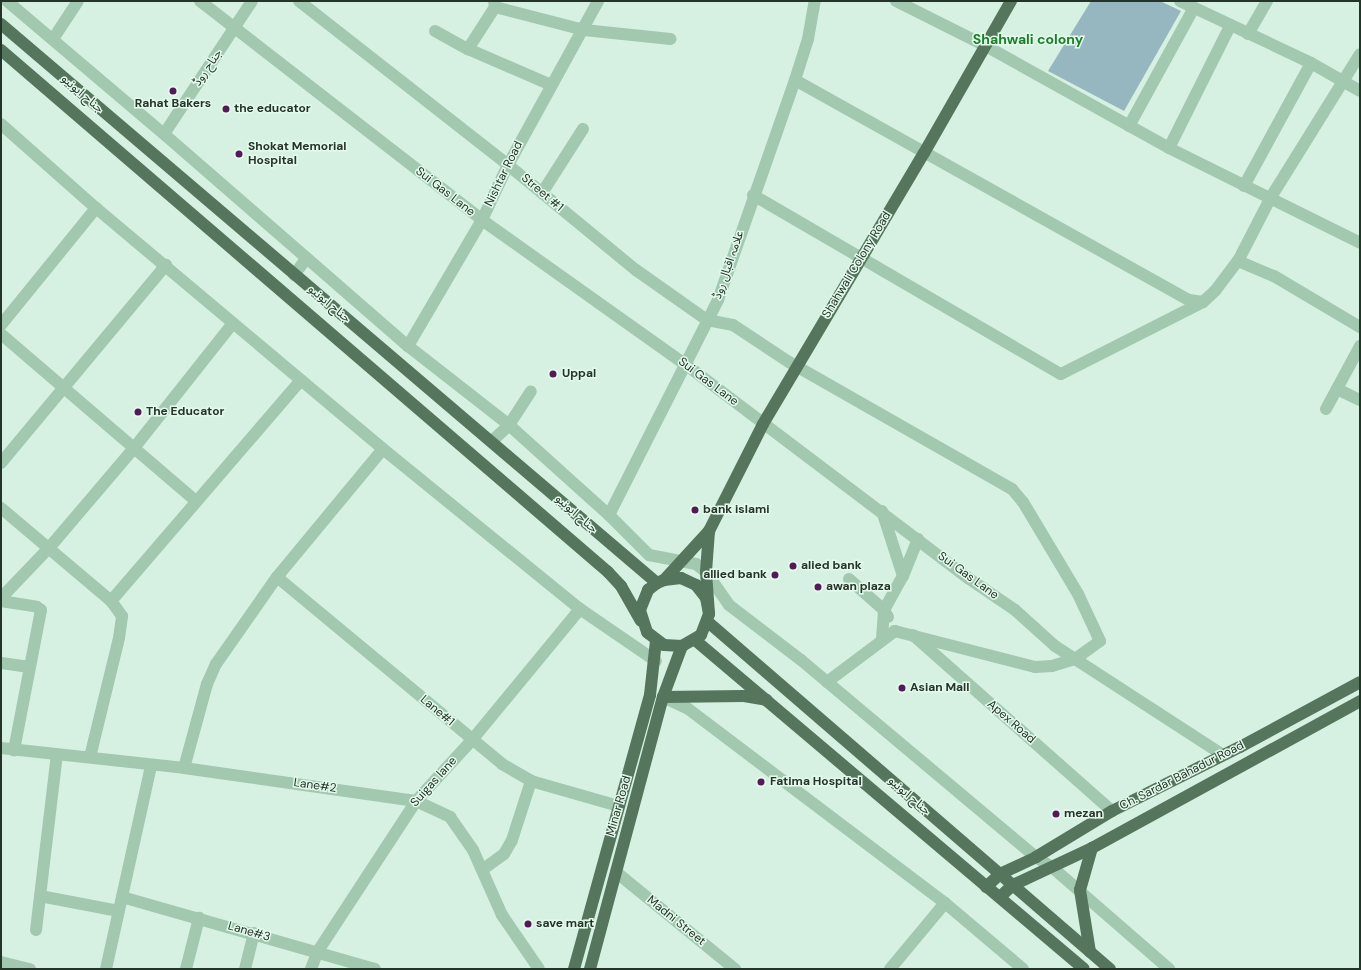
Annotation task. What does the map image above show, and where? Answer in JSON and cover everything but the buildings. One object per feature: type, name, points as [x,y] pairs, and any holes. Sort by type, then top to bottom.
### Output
[{"type":"main road","name":"Shahwali Colony Road","points":[[660,582],[684,561],[709,531],[763,424],[796,366],[924,153],[984,45],[1011,1]]},
{"type":"main road","name":"جناح ایونیو","points":[[1,24],[294,275],[660,582]]},
{"type":"main road","name":"جناح ایونیو","points":[[1,50],[608,572],[621,586],[641,621]]},
{"type":"main road","name":"Shahwali Colony Road","points":[[709,531],[706,572],[709,618]]},
{"type":"main road","points":[[681,578],[696,585],[706,598],[709,618],[695,640],[682,646],[664,645],[656,641],[647,632],[641,621],[643,600],[660,582],[681,578]]},
{"type":"main road","name":"جناح ایونیو","points":[[709,618],[1110,969]]},
{"type":"main road","name":"جناح ایونیو","points":[[695,640],[768,700],[1084,969]]},
{"type":"main road","name":"Minar Road","points":[[574,969],[650,694],[656,661],[656,641]]},
{"type":"main road","name":"Minar Road","points":[[590,969],[663,697],[682,646]]},
{"type":"main road","name":"Ch. Sardar Bahadur Road","points":[[986,887],[1000,874],[1036,857],[1112,811],[1240,746],[1360,682]]},
{"type":"main road","points":[[663,697],[744,696],[768,700]]},
{"type":"main road","name":"Ch. Sardar Bahadur Road","points":[[1000,897],[1013,885],[1053,868],[1092,848],[1360,701]]},
{"type":"main road","points":[[1240,746],[1247,762]]},
{"type":"main road","points":[[1090,952],[1080,890],[1092,848]]},
{"type":"street","points":[[7,1],[164,134],[408,346],[509,425],[610,515],[650,555],[696,564],[706,572],[729,605],[827,682],[1036,857],[1053,868],[1080,890],[1169,969]]},
{"type":"street","points":[[52,39],[78,1]]},
{"type":"street","name":"Sui Gas Lane","points":[[200,1],[482,220],[685,364],[763,424],[882,510],[968,578],[1015,610],[1055,646],[1222,754]]},
{"type":"street","name":"جناح روڈ","points":[[164,134],[252,1]]},
{"type":"street","name":"Street #1","points":[[300,1],[508,164],[636,270],[707,320],[733,325],[796,366],[1012,489],[1023,502],[1078,594],[1100,642],[1075,659]]},
{"type":"street","name":"Nishtar Road","points":[[408,346],[482,220],[508,164],[551,85],[584,30],[598,1]]},
{"type":"street","name":"علامہ اقبال روڈ","points":[[610,515],[718,300],[753,195],[795,80],[808,39],[815,1]]},
{"type":"street","points":[[896,1],[984,45],[1169,148],[1244,186],[1271,197],[1360,243]]},
{"type":"street","points":[[1180,1],[1230,26],[1311,63],[1360,91]]},
{"type":"street","points":[[1248,34],[1267,1]]},
{"type":"street","points":[[468,49],[495,4],[584,30],[671,39]]},
{"type":"street","points":[[1129,126],[1194,8]]},
{"type":"street","points":[[1169,148],[1230,26]]},
{"type":"street","points":[[435,31],[468,49],[551,85]]},
{"type":"street","points":[[753,195],[1061,374],[1203,302],[1215,291],[1238,261],[1271,197],[1344,82],[1360,54]]},
{"type":"street","points":[[1244,186],[1311,63]]},
{"type":"street","points":[[795,80],[1190,300],[1203,302]]},
{"type":"street","points":[[1,124],[96,208],[166,264],[233,323],[383,449],[580,609],[656,661]]},
{"type":"street","points":[[542,193],[583,129]]},
{"type":"street","points":[[1,325],[96,208]]},
{"type":"street","points":[[294,275],[307,258]]},
{"type":"street","points":[[1238,261],[1274,276],[1360,328]]},
{"type":"street","points":[[1,463],[65,388],[166,264]]},
{"type":"street","points":[[1,599],[49,548],[134,448],[233,323]]},
{"type":"street","points":[[1,334],[196,501]]},
{"type":"street","points":[[1326,409],[1360,346]]},
{"type":"street","points":[[111,601],[301,380]]},
{"type":"street","points":[[1337,389],[1360,400]]},
{"type":"street","points":[[492,441],[509,425],[531,391]]},
{"type":"street","points":[[184,768],[207,684],[216,664],[277,577],[383,449]]},
{"type":"street","points":[[1,508],[111,601],[122,616],[119,638],[90,757]]},
{"type":"street","points":[[882,510],[903,576]]},
{"type":"street","points":[[882,639],[884,610],[903,576],[918,539]]},
{"type":"street","name":"Lane#1","points":[[277,577],[502,764],[531,781],[619,806]]},
{"type":"street","points":[[849,579],[884,610],[895,631]]},
{"type":"street","points":[[1,599],[37,607],[41,610],[14,750]]},
{"type":"street","name":"Suigas lane","points":[[311,969],[318,951],[416,801],[472,740],[580,609]]},
{"type":"street","points":[[827,682],[882,639],[895,631],[910,633],[1024,666],[1052,666],[1075,659]]},
{"type":"street","name":"Apex Road","points":[[910,633],[1112,811]]},
{"type":"street","points":[[1,664],[30,667]]},
{"type":"street","points":[[663,697],[687,708],[945,903],[1023,969]]},
{"type":"street","name":"Lane#2","points":[[1,748],[90,757],[151,766],[184,768],[416,801],[450,817],[473,850],[502,915],[539,969]]},
{"type":"street","points":[[36,930],[57,754]]},
{"type":"street","points":[[106,969],[151,766]]},
{"type":"street","points":[[482,870],[504,854],[510,844],[531,781]]},
{"type":"street","name":"Madni Street","points":[[616,872],[736,969]]},
{"type":"street","points":[[40,896],[119,911]]},
{"type":"street","name":"Lane#3","points":[[122,897],[318,951],[374,969]]},
{"type":"street","points":[[890,969],[945,903]]},
{"type":"street","points":[[186,969],[199,918]]},
{"type":"street","points":[[245,969],[254,933]]},
{"type":"street","points":[[1,962],[30,969]]},
{"type":"shaded area","points":[[1091,1],[1160,1],[1181,11],[1124,111],[1048,71]]},
{"type":"place","name":"Rahat Bakers","points":[[173,91]]},
{"type":"place","name":"the educator","points":[[226,109]]},
{"type":"place","name":"Shokat Memorial Hospital","points":[[239,154]]},
{"type":"place","name":"Uppal","points":[[553,374]]},
{"type":"place","name":"The Educator","points":[[138,412]]},
{"type":"place","name":"bank islami","points":[[695,510]]},
{"type":"place","name":"alied bank","points":[[793,566]]},
{"type":"place","name":"allied bank","points":[[775,575]]},
{"type":"place","name":"awan plaza","points":[[818,587]]},
{"type":"place","name":"Asian Mall","points":[[902,688]]},
{"type":"place","name":"Fatima Hospital","points":[[761,782]]},
{"type":"place","name":"mezan","points":[[1056,814]]},
{"type":"place","name":"save mart","points":[[528,924]]},
{"type":"district","name":"Shahwali colony","points":[[1028,39]]}]
